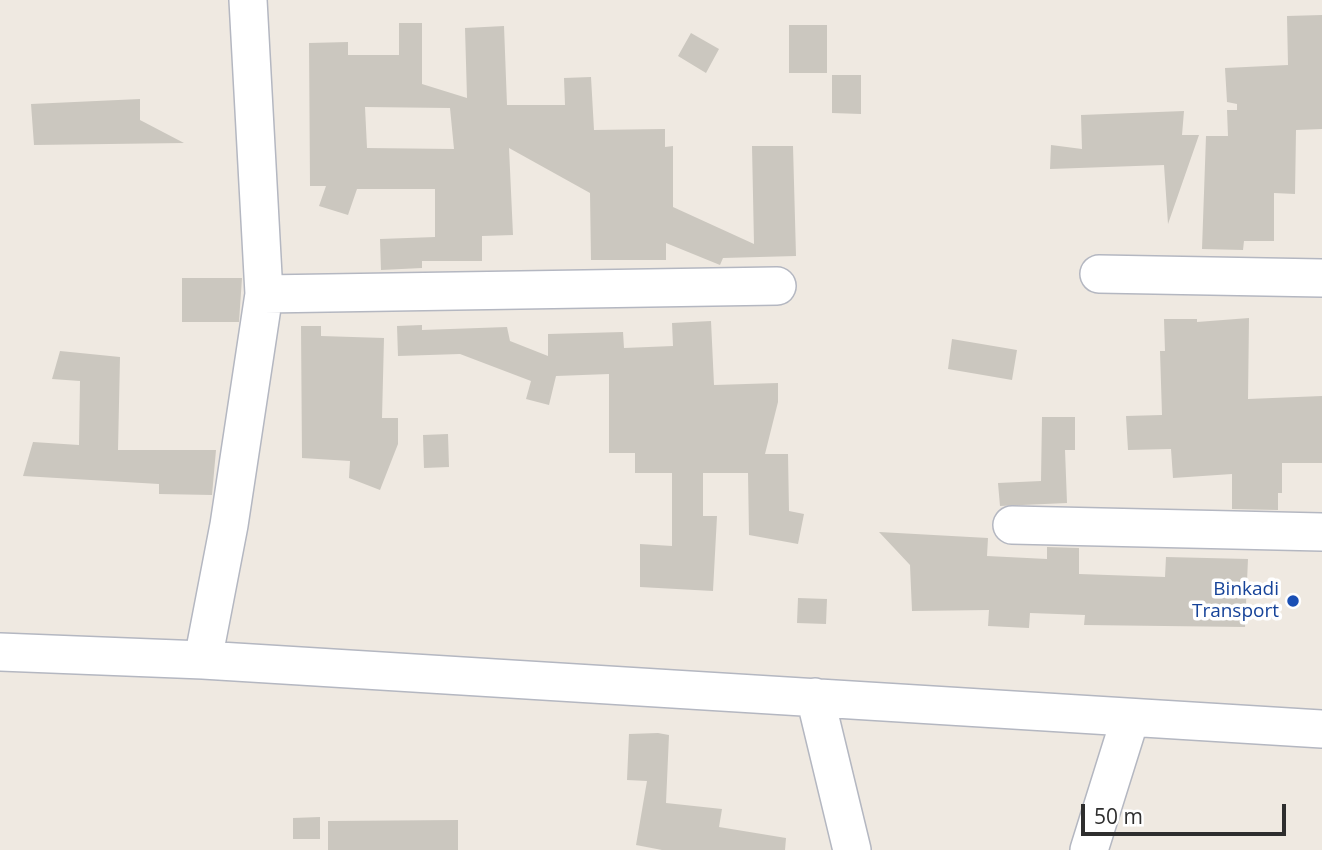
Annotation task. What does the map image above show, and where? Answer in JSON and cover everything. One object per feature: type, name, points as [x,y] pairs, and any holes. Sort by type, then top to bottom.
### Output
[{"type":"street","points":[[203,660],[229,525],[264,294],[248,0]]},
{"type":"street","points":[[1099,274],[1322,278]]},
{"type":"street","points":[[264,294],[777,286]]},
{"type":"street","points":[[1012,525],[1322,532]]},
{"type":"street","points":[[0,652],[203,660],[1322,729]]},
{"type":"street","points":[[815,697],[852,850]]},
{"type":"street","points":[[1089,850],[1130,719]]},
{"type":"building","points":[[1322,15],[1322,129],[1296,130],[1295,194],[1274,193],[1274,241],[1244,241],[1243,250],[1202,249],[1206,136],[1228,136],[1227,110],[1237,110],[1237,104],[1227,102],[1225,68],[1288,65],[1287,16]]},
{"type":"building","points":[[399,23],[422,23],[422,84],[467,98],[465,28],[504,26],[507,105],[565,105],[564,78],[591,77],[594,130],[665,129],[665,147],[673,146],[673,207],[754,244],[752,146],[793,146],[796,256],[723,258],[720,265],[666,243],[666,260],[591,260],[590,193],[509,148],[513,235],[482,236],[482,261],[422,261],[422,268],[381,270],[380,239],[435,237],[435,189],[357,189],[348,215],[319,206],[326,186],[310,186],[309,43],[348,42],[348,55],[399,55]],"holes":[[[365,107],[450,108],[454,149],[367,148]]]},
{"type":"building","points":[[789,25],[827,25],[827,73],[789,73]]},
{"type":"building","points":[[691,33],[719,49],[706,73],[678,56]]},
{"type":"building","points":[[832,75],[861,75],[861,114],[832,113]]},
{"type":"building","points":[[140,99],[140,120],[184,143],[34,145],[31,104]]},
{"type":"building","points":[[1184,111],[1182,135],[1199,135],[1168,224],[1164,165],[1050,169],[1051,145],[1082,149],[1081,115]]},
{"type":"building","points":[[182,278],[242,278],[239,322],[182,322]]},
{"type":"building","points":[[1249,318],[1248,399],[1322,396],[1322,463],[1282,463],[1282,493],[1278,493],[1278,510],[1232,509],[1232,474],[1173,478],[1171,449],[1128,450],[1126,416],[1162,415],[1160,351],[1165,351],[1164,319],[1197,319],[1197,322]]},
{"type":"building","points":[[711,321],[714,385],[778,383],[778,402],[765,454],[788,454],[789,511],[804,514],[798,544],[749,535],[748,473],[703,473],[703,516],[717,516],[713,591],[640,587],[640,544],[672,546],[672,473],[635,473],[635,453],[609,453],[609,374],[556,376],[549,405],[526,399],[531,381],[460,354],[398,356],[397,326],[422,325],[422,330],[507,327],[510,341],[548,356],[548,334],[623,332],[624,348],[673,346],[672,323]]},
{"type":"building","points":[[301,326],[321,326],[321,336],[384,338],[382,418],[398,418],[398,444],[380,490],[349,478],[350,461],[302,458]]},
{"type":"building","points":[[952,339],[1017,350],[1012,380],[948,369]]},
{"type":"building","points":[[60,351],[120,357],[118,450],[216,450],[212,495],[159,494],[159,484],[23,476],[33,442],[79,445],[80,381],[52,379]]},
{"type":"building","points":[[1042,417],[1075,417],[1075,450],[1065,450],[1067,503],[1000,506],[998,483],[1041,481]]},
{"type":"building","points":[[448,434],[449,467],[424,468],[423,435]]},
{"type":"building","points":[[879,532],[988,538],[987,556],[1047,559],[1047,547],[1079,548],[1079,574],[1165,577],[1166,557],[1248,559],[1245,627],[1084,625],[1085,615],[1030,613],[1029,628],[988,626],[989,610],[912,611],[910,565]]},
{"type":"building","points":[[798,598],[827,599],[826,624],[797,623]]},
{"type":"building","points":[[629,734],[669,735],[666,803],[722,809],[719,827],[786,838],[785,850],[662,850],[636,845],[647,781],[627,780]]},
{"type":"building","points":[[320,817],[320,839],[293,839],[293,818]]},
{"type":"building","points":[[458,820],[458,850],[328,850],[328,821]]},
{"type":"place","name":"Binkadi Transport","points":[[1293,601]]}]
